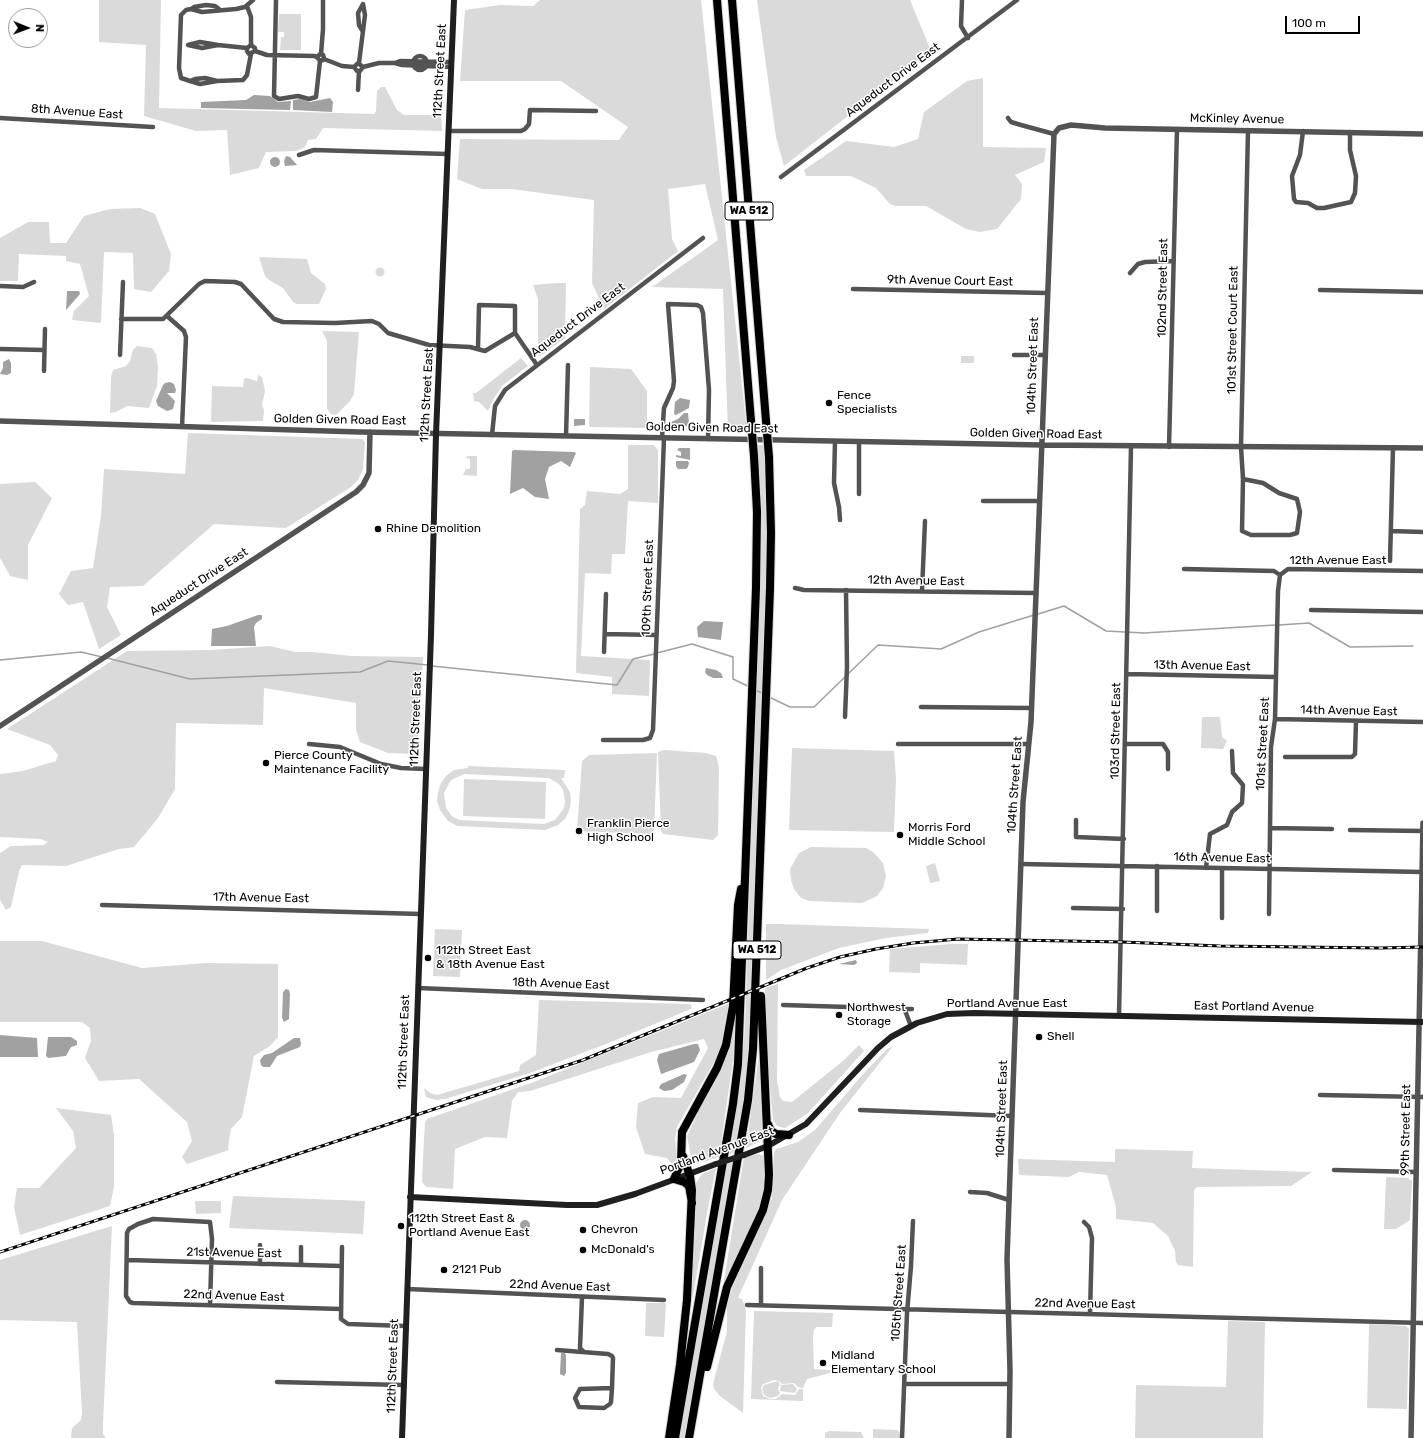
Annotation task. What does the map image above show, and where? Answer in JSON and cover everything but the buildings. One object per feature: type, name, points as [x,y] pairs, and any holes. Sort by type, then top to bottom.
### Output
[{"type":"highway","name":"WA 512","points":[[675,1438],[737,1072],[756,580],[757,512],[754,456],[717,0]]},
{"type":"highway","name":"WA 512","points":[[689,1438],[748,1100],[754,1049],[771,549],[769,457],[732,0]]},
{"type":"highway","points":[[692,1203],[689,1186],[684,1182],[674,1179],[681,1163],[681,1140],[685,1125],[717,1068],[726,1045],[733,1006],[738,905],[746,859]]},
{"type":"highway","points":[[689,1438],[727,1287],[765,1203],[769,1175],[761,1017],[763,905],[761,859]]},
{"type":"highway","points":[[766,1116],[769,1128],[773,1132],[780,1135],[790,1135]]},
{"type":"highway","points":[[669,1438],[685,1331],[692,1203],[689,1174],[681,1148]]},
{"type":"main road","name":"112th Street East","points":[[402,1438],[436,434],[441,346],[447,154],[454,0]]},
{"type":"main road","name":"Portland Avenue East","points":[[410,1197],[594,1205],[616,1200],[744,1155],[768,1146],[790,1135],[806,1124],[878,1048],[891,1037],[911,1026],[937,1016],[957,1013],[1085,1015]]},
{"type":"main road","name":"East Portland Avenue","points":[[1085,1015],[1421,1022]]},
{"type":"street","points":[[181,45],[203,42],[218,45],[254,46],[247,75],[243,80],[217,81],[200,84],[182,80],[179,73],[181,15],[184,11],[194,7],[215,6],[219,9],[236,9],[247,6],[253,0]]},
{"type":"street","points":[[276,0],[274,96],[279,99],[298,96],[312,99],[318,96],[323,29],[323,0]]},
{"type":"street","points":[[962,0],[961,26],[968,38]]},
{"type":"street","name":"Aqueduct Drive East","points":[[781,177],[1017,0]]},
{"type":"street","points":[[358,90],[364,16],[363,2]]},
{"type":"street","points":[[247,6],[250,13],[249,46],[247,51],[253,53],[320,58],[342,66],[354,67],[355,64],[361,65],[379,62],[395,63],[400,61],[414,63],[420,71],[427,64],[451,64]]},
{"type":"street","points":[[414,63],[420,56],[427,64]]},
{"type":"street","points":[[354,67],[359,72]]},
{"type":"street","points":[[448,130],[521,132],[528,124],[530,110],[596,111]]},
{"type":"street","name":"8th Avenue East","points":[[0,118],[153,127]]},
{"type":"street","points":[[1008,118],[1011,122],[1021,126],[1054,134]]},
{"type":"street","name":"McKinley Avenue","points":[[1054,134],[1059,128],[1071,125],[1177,129],[1423,134]]},
{"type":"street","name":"102nd Street East","points":[[1169,447],[1177,129]]},
{"type":"street","name":"101st Street Court East","points":[[1243,479],[1263,483],[1279,493],[1297,499],[1300,512],[1297,533],[1290,535],[1251,535],[1242,531],[1243,479],[1241,447],[1248,130]]},
{"type":"street","points":[[1303,131],[1300,155],[1292,176],[1294,199],[1296,202],[1308,204],[1317,208],[1324,208],[1351,202],[1355,193],[1356,176],[1350,150],[1350,132]]},
{"type":"street","name":"104th Street East","points":[[1009,1438],[1010,1384],[1007,1259],[1009,1200],[1025,769],[1031,708],[1054,134]]},
{"type":"street","points":[[299,155],[314,150],[447,154]]},
{"type":"street","name":"Aqueduct Drive East","points":[[492,435],[494,414],[502,394],[535,362],[703,238]]},
{"type":"street","points":[[1130,273],[1138,264],[1145,262],[1173,261]]},
{"type":"street","points":[[122,319],[160,320],[167,316],[199,284],[205,281],[235,282],[241,284],[271,316],[278,321],[335,323],[372,321],[379,324],[388,333],[429,345],[478,348],[485,351],[515,333]]},
{"type":"street","points":[[0,286],[23,286],[34,282]]},
{"type":"street","points":[[120,355],[123,282]]},
{"type":"street","name":"9th Avenue Court East","points":[[853,289],[1047,293]]},
{"type":"street","points":[[1320,290],[1423,292]]},
{"type":"street","name":"109th Street East","points":[[603,740],[633,741],[650,738],[653,730],[664,408],[673,388],[674,381],[668,304],[697,305],[701,307],[703,313],[709,390],[708,439]]},
{"type":"street","points":[[478,348],[479,305],[515,306],[515,333],[535,362]]},
{"type":"street","points":[[167,316],[184,332],[186,337],[182,427]]},
{"type":"street","points":[[44,371],[46,329]]},
{"type":"street","points":[[0,349],[44,350]]},
{"type":"street","points":[[1014,355],[1045,355]]},
{"type":"street","points":[[566,436],[568,365]]},
{"type":"street","name":"Golden Given Road East","points":[[0,421],[436,434],[1131,447],[1423,448]]},
{"type":"street","name":"Aqueduct Drive East","points":[[0,726],[356,492],[363,485],[369,473],[370,432]]},
{"type":"street","points":[[836,441],[834,483],[840,506],[840,520]]},
{"type":"street","points":[[859,442],[859,494]]},
{"type":"street","name":"103rd Street East","points":[[1119,1016],[1124,866],[1131,447]]},
{"type":"street","points":[[1390,561],[1393,448]]},
{"type":"street","points":[[983,501],[1039,501]]},
{"type":"street","points":[[922,591],[925,521]]},
{"type":"street","points":[[1391,531],[1423,532]]},
{"type":"street","name":"12th Avenue East","points":[[1184,569],[1274,571],[1280,575],[1288,569],[1423,572]]},
{"type":"street","name":"101st Street East","points":[[1269,914],[1271,747],[1275,719],[1278,591],[1280,575]]},
{"type":"street","name":"12th Avenue East","points":[[795,588],[1036,592]]},
{"type":"street","points":[[845,717],[847,667],[846,590]]},
{"type":"street","points":[[604,652],[606,594]]},
{"type":"street","points":[[1311,610],[1423,612]]},
{"type":"street","points":[[605,634],[656,635]]},
{"type":"street","name":"13th Avenue East","points":[[1127,674],[1276,677]]},
{"type":"street","points":[[921,707],[1031,708]]},
{"type":"street","name":"14th Avenue East","points":[[1275,719],[1356,722],[1423,722]]},
{"type":"street","points":[[1285,757],[1352,757],[1355,754],[1356,722]]},
{"type":"street","points":[[309,744],[340,747],[382,764],[400,768],[425,769]]},
{"type":"street","points":[[898,744],[1028,744]]},
{"type":"street","points":[[1126,744],[1158,744],[1166,746],[1168,752],[1168,769]]},
{"type":"street","points":[[1206,868],[1210,834],[1227,825],[1232,812],[1242,803],[1243,785],[1233,773],[1232,751]]},
{"type":"street","points":[[1076,820],[1076,837],[1124,838]]},
{"type":"street","name":"99th Street East","points":[[1411,1438],[1416,1172],[1420,1097],[1423,823]]},
{"type":"street","points":[[1270,828],[1332,829]]},
{"type":"street","points":[[1350,830],[1423,831]]},
{"type":"street","name":"16th Avenue East","points":[[1021,864],[1423,872]]},
{"type":"street","points":[[1157,866],[1157,911]]},
{"type":"street","points":[[1222,868],[1222,918]]},
{"type":"street","name":"17th Avenue East","points":[[102,905],[420,914]]},
{"type":"street","points":[[1073,908],[1123,910]]},
{"type":"street","name":"18th Avenue East","points":[[418,988],[703,1000]]},
{"type":"street","points":[[783,1005],[912,1009]]},
{"type":"street","points":[[904,1008],[911,1026]]},
{"type":"street","points":[[1320,1095],[1420,1097]]},
{"type":"street","points":[[860,1110],[1012,1116]]},
{"type":"street","points":[[1334,1170],[1416,1172]]},
{"type":"street","points":[[970,1192],[987,1193],[1009,1200]]},
{"type":"street","points":[[127,1260],[128,1231],[138,1224],[153,1219],[210,1222],[212,1231],[210,1305]]},
{"type":"street","name":"105th Street East","points":[[902,1438],[907,1310],[913,1221]]},
{"type":"street","points":[[1084,1222],[1089,1227],[1092,1238],[1090,1314]]},
{"type":"street","points":[[260,1245],[260,1264]]},
{"type":"street","points":[[300,1265],[301,1246]]},
{"type":"street","points":[[342,1247],[340,1318],[342,1321],[348,1324],[405,1326]]},
{"type":"street","name":"22nd Avenue East","points":[[127,1260],[126,1296],[128,1300],[133,1303],[341,1309]]},
{"type":"street","name":"21st Avenue East","points":[[127,1260],[341,1266]]},
{"type":"street","points":[[761,1268],[761,1305]]},
{"type":"street","name":"22nd Avenue East","points":[[407,1289],[664,1300]]},
{"type":"street","points":[[582,1297],[580,1348],[583,1351]]},
{"type":"street","name":"22nd Avenue East","points":[[747,1305],[1423,1323]]},
{"type":"street","points":[[557,1350],[608,1354],[613,1358],[612,1388],[611,1402],[607,1407],[581,1408],[577,1404],[575,1398],[578,1390],[583,1388],[612,1388]]},
{"type":"street","points":[[277,1382],[403,1384]]},
{"type":"street","points":[[904,1384],[1010,1384]]},
{"type":"shaded area","points":[[99,0],[161,0],[159,108],[374,114],[376,111],[377,91],[381,87],[385,87],[397,110],[404,115],[441,115],[442,131],[323,128],[316,139],[308,140],[305,147],[296,151],[266,152],[259,168],[230,175],[227,130],[196,131],[144,116],[146,45],[99,42]]},
{"type":"shaded area","points":[[540,0],[701,0],[747,432],[728,433],[723,289],[652,287],[718,240],[705,184],[668,189],[672,239],[678,251],[604,309],[592,283],[594,200],[511,189],[482,189],[457,179],[460,139],[619,140],[628,127],[561,81],[460,81],[465,10],[500,5],[533,6]]},
{"type":"shaded area","points":[[757,0],[910,0],[931,51],[784,166],[776,137]]},
{"type":"shaded area","points":[[279,14],[301,14],[301,50],[280,50],[281,37],[284,37],[284,32],[278,32]]},
{"type":"shaded area","points":[[983,78],[983,147],[1046,148],[1044,162],[1015,175],[1022,184],[1021,199],[997,229],[980,232],[966,229],[926,206],[895,206],[890,204],[876,188],[851,176],[806,176],[804,170],[846,141],[894,147],[918,139],[924,112],[967,81]]},
{"type":"shaded area","points":[[254,95],[270,96],[278,102],[291,101],[290,110],[201,108],[201,102],[246,100]]},
{"type":"shaded area","points":[[330,98],[333,102],[332,112],[293,110],[293,100],[300,99],[310,102]]},
{"type":"shaded area","points":[[286,156],[290,157],[297,165],[285,166],[284,161]]},
{"type":"shaded area","points":[[273,157],[277,157],[279,158],[279,166],[273,167],[270,164],[270,160]]},
{"type":"shaded area","points":[[140,208],[155,214],[171,254],[169,271],[151,292],[134,289],[133,253],[104,252],[101,323],[72,320],[74,311],[89,296],[80,264],[66,261],[66,256],[19,254],[18,281],[0,281],[0,238],[28,222],[49,222],[50,243],[66,243],[84,216],[110,209]]},
{"type":"shaded area","points":[[259,257],[307,259],[311,273],[325,284],[326,289],[319,304],[297,304],[293,302],[283,288],[265,276]]},
{"type":"shaded area","points":[[378,268],[382,268],[384,272],[382,276],[378,276],[376,274],[376,270]]},
{"type":"shaded area","points":[[566,283],[565,338],[540,356],[534,347],[538,345],[538,299],[533,285]]},
{"type":"shaded area","points":[[67,291],[79,291],[80,294],[66,310]]},
{"type":"shaded area","points":[[322,331],[359,332],[354,394],[350,401],[336,415],[331,414],[327,409],[327,341]]},
{"type":"shaded area","points":[[137,346],[152,348],[156,354],[158,366],[157,386],[149,408],[127,406],[116,412],[110,413],[111,377],[113,370],[126,366],[130,361],[133,350]]},
{"type":"shaded area","points":[[961,356],[974,356],[974,363],[961,363]]},
{"type":"shaded area","points":[[521,358],[528,366],[503,385],[494,398],[488,411],[479,402],[474,401],[473,393],[476,393]]},
{"type":"shaded area","points":[[9,359],[11,363],[11,373],[7,375],[0,374],[3,368],[3,362]]},
{"type":"shaded area","points":[[590,367],[631,369],[647,391],[647,428],[589,427]]},
{"type":"shaded area","points":[[258,375],[262,377],[265,391],[262,405],[264,410],[263,421],[211,422],[212,386],[243,387],[244,379],[246,378],[257,381],[257,383]]},
{"type":"shaded area","points":[[170,382],[174,384],[176,390],[175,393],[167,393],[175,401],[173,409],[167,411],[158,406],[156,401],[163,385]]},
{"type":"shaded area","points":[[680,398],[690,400],[689,408],[676,415],[674,414],[675,402]]},
{"type":"shaded area","points":[[684,413],[688,413],[689,423],[687,426],[672,426],[671,422],[678,419]]},
{"type":"shaded area","points":[[574,419],[585,419],[585,425],[574,426]]},
{"type":"shaded area","points":[[188,433],[362,439],[365,442],[363,469],[358,480],[351,487],[286,528],[214,524],[143,586],[110,587],[107,607],[121,635],[99,649],[83,602],[68,605],[59,594],[71,571],[93,568],[101,516],[104,469],[185,474]]},
{"type":"shaded area","points":[[628,445],[654,445],[658,450],[658,503],[628,501],[625,554],[612,554],[611,574],[585,573],[581,656],[650,660],[649,696],[612,694],[612,677],[576,673],[580,509],[585,505],[587,491],[620,494],[628,489]]},
{"type":"shaded area","points":[[758,445],[764,445],[767,549],[750,1052],[736,1152],[729,1154],[741,1081],[745,1024],[761,553]]},
{"type":"shaded area","points":[[679,448],[690,448],[690,460],[676,457],[676,455],[681,456],[681,452],[677,450]]},
{"type":"shaded area","points":[[512,451],[576,453],[570,467],[561,461],[549,467],[545,479],[549,499],[535,497],[523,488],[510,494]]},
{"type":"shaded area","points":[[467,456],[477,456],[477,476],[463,475],[466,469],[470,469],[470,459],[466,458]]},
{"type":"shaded area","points":[[676,461],[688,461],[688,467],[686,469],[678,469],[676,466]]},
{"type":"shaded area","points":[[35,482],[52,498],[28,545],[28,580],[10,576],[0,558],[0,484]]},
{"type":"shaded area","points":[[262,615],[262,619],[256,623],[254,627],[256,646],[211,646],[212,629],[227,626]]},
{"type":"shaded area","points":[[704,621],[723,622],[721,640],[698,637],[697,627]]},
{"type":"shaded area","points":[[270,646],[295,652],[352,656],[423,657],[417,754],[388,753],[360,742],[356,730],[356,703],[264,688],[263,725],[176,723],[175,789],[158,818],[134,847],[119,849],[66,866],[22,865],[19,871],[11,907],[6,910],[0,900],[0,853],[11,846],[44,845],[48,842],[41,839],[0,837],[0,774],[23,771],[56,761],[58,755],[50,745],[7,729],[127,651],[211,650]]},
{"type":"shaded area","points":[[706,668],[716,670],[721,673],[723,678],[713,678],[707,675],[705,672]]},
{"type":"shaded area","points":[[1202,717],[1220,717],[1222,737],[1227,741],[1223,749],[1201,748]]},
{"type":"shaded area","points":[[792,748],[894,751],[896,779],[894,832],[789,830]]},
{"type":"shaded area","points":[[664,750],[706,753],[716,756],[719,767],[718,835],[713,840],[663,834],[661,831],[658,752]]},
{"type":"shaded area","points":[[657,753],[654,831],[650,834],[577,831],[582,761],[589,755]]},
{"type":"shaded area","points":[[468,766],[565,770],[564,778],[561,778],[570,792],[571,801],[569,811],[565,819],[558,825],[545,830],[457,826],[448,821],[440,810],[437,801],[438,792],[441,783],[446,776],[454,770],[468,768]],"holes":[[[464,774],[549,778],[559,784],[563,790],[565,801],[564,808],[555,820],[544,824],[459,820],[452,816],[446,808],[444,793],[451,780]]]},
{"type":"shaded area","points":[[464,779],[546,782],[545,819],[463,816]]},
{"type":"shaded area","points":[[811,847],[866,848],[873,852],[883,863],[886,876],[883,888],[877,896],[862,903],[809,901],[801,898],[794,889],[790,869],[799,853]]},
{"type":"shaded area","points":[[935,863],[940,881],[930,883],[926,866]]},
{"type":"shaded area","points":[[766,924],[929,929],[928,933],[886,938],[839,948],[781,970],[766,980]]},
{"type":"shaded area","points":[[435,929],[462,930],[460,977],[433,976]]},
{"type":"shaded area","points":[[0,941],[42,941],[142,968],[206,963],[278,964],[278,1037],[270,1046],[254,1056],[242,1117],[231,1129],[228,1147],[229,1150],[187,1164],[182,1157],[192,1141],[187,1122],[139,1079],[99,1081],[85,1058],[91,1041],[90,1028],[82,1022],[0,1022]]},
{"type":"shaded area","points":[[968,944],[967,965],[920,963],[920,973],[889,972],[890,949]]},
{"type":"shaded area","points":[[856,960],[857,963],[854,965],[839,964]]},
{"type":"shaded area","points":[[778,984],[777,1081],[780,1097],[783,1101],[792,1102],[844,1060],[859,1045],[864,1051],[807,1114],[785,1128],[777,1126],[773,1120],[767,1050],[765,988]]},
{"type":"shaded area","points":[[286,989],[289,990],[290,994],[289,1019],[284,1022],[282,1018],[283,992]]},
{"type":"shaded area","points":[[539,1000],[690,1004],[692,1006],[691,1009],[530,1073],[445,1099],[436,1100],[426,1097],[424,1088],[430,1093],[437,1095],[519,1071],[520,1065],[536,1055]]},
{"type":"shaded area","points":[[730,1003],[725,1031],[717,1057],[677,1127],[675,1139],[677,1158],[673,1166],[667,1158],[645,1154],[636,1127],[638,1103],[653,1097],[681,1098],[708,1048],[704,1039],[651,1052],[530,1091],[518,1092],[512,1101],[507,1138],[485,1137],[455,1149],[453,1189],[427,1187],[424,1185],[422,1181],[425,1123],[427,1119],[534,1082]]},
{"type":"shaded area","points":[[735,1018],[733,1060],[719,1157],[696,1164],[691,1157],[687,1136],[727,1053]]},
{"type":"shaded area","points":[[0,1035],[37,1038],[38,1057],[0,1057]]},
{"type":"shaded area","points":[[48,1037],[71,1037],[77,1041],[77,1045],[71,1047],[66,1056],[48,1058],[46,1056]]},
{"type":"shaded area","points":[[294,1038],[300,1038],[300,1047],[277,1056],[270,1067],[263,1067],[261,1065],[260,1060],[264,1055],[272,1053]]},
{"type":"shaded area","points":[[698,1044],[700,1050],[694,1062],[661,1074],[657,1060],[659,1054]]},
{"type":"shaded area","points":[[893,1046],[840,1113],[782,1200],[738,1298],[742,1299],[746,1309],[743,1413],[720,1396],[714,1389],[713,1384],[727,1331],[727,1305],[734,1283],[772,1198],[774,1152],[776,1149],[798,1142],[815,1130],[865,1072],[887,1049]]},
{"type":"shaded area","points":[[760,1047],[764,1138],[746,1148]]},
{"type":"shaded area","points":[[684,1074],[687,1075],[684,1082],[672,1090],[664,1091],[659,1088],[661,1084]]},
{"type":"shaded area","points":[[56,1108],[111,1115],[114,1135],[114,1187],[110,1206],[20,1235],[14,1207],[17,1188],[39,1188],[76,1148],[73,1131]]},
{"type":"shaded area","points":[[1115,1149],[1193,1151],[1192,1168],[1312,1172],[1291,1186],[1197,1187],[1194,1190],[1193,1267],[1178,1265],[1176,1262],[1175,1251],[1168,1236],[1153,1223],[1116,1219],[1116,1207],[1107,1175],[1079,1172],[1069,1177],[1019,1175],[1018,1159],[1115,1162]]},
{"type":"shaded area","points":[[758,1154],[763,1156],[764,1159],[766,1185],[760,1209],[736,1257],[721,1298],[744,1157]]},
{"type":"shaded area","points":[[733,1161],[685,1438],[679,1438],[727,1164]]},
{"type":"shaded area","points":[[716,1168],[691,1308],[696,1183],[702,1174]]},
{"type":"shaded area","points":[[1386,1177],[1408,1178],[1412,1181],[1410,1220],[1396,1229],[1384,1229]]},
{"type":"shaded area","points":[[233,1196],[365,1201],[363,1234],[229,1228]]},
{"type":"shaded area","points":[[195,1201],[221,1201],[221,1213],[196,1214]]},
{"type":"shaded area","points":[[523,1220],[527,1220],[529,1221],[529,1229],[523,1230],[520,1227],[520,1223]]},
{"type":"shaded area","points":[[112,1226],[103,1424],[103,1434],[106,1438],[71,1438],[72,1428],[81,1420],[82,1413],[77,1322],[0,1320],[0,1260]]},
{"type":"shaded area","points":[[646,1303],[666,1303],[664,1337],[645,1336]]},
{"type":"shaded area","points":[[754,1311],[833,1313],[832,1327],[816,1327],[814,1330],[813,1339],[814,1369],[831,1370],[830,1373],[807,1379],[803,1388],[798,1387],[794,1383],[782,1384],[779,1381],[774,1380],[763,1384],[761,1388],[763,1396],[770,1399],[776,1399],[782,1394],[795,1395],[799,1389],[803,1389],[803,1401],[751,1399]]},
{"type":"shaded area","points":[[1228,1321],[1265,1322],[1263,1438],[1135,1438],[1136,1385],[1226,1387]]},
{"type":"shaded area","points":[[1369,1324],[1406,1326],[1409,1329],[1407,1409],[1367,1408]]},
{"type":"shaded area","points":[[561,1353],[565,1353],[566,1355],[566,1373],[564,1376],[560,1374]]},
{"type":"shaded area","points":[[778,1381],[780,1384],[778,1389],[780,1393],[778,1396],[770,1398],[764,1395],[762,1389],[764,1385]]},
{"type":"shaded area","points":[[793,1384],[797,1389],[795,1393],[780,1391],[781,1385]]},
{"type":"shaded area","points":[[873,1429],[897,1430],[900,1433],[900,1438],[873,1438]]},
{"type":"shaded area","points":[[829,1431],[861,1432],[864,1438],[825,1438],[825,1433]]},
{"type":"waterway","points":[[1038,614],[1064,606],[1106,631],[1144,633],[1275,625]]},
{"type":"waterway","points":[[848,674],[878,645],[941,649],[979,632],[1034,615]]},
{"type":"waterway","points":[[1279,625],[1309,623],[1350,647],[1413,646]]},
{"type":"waterway","points":[[657,653],[692,644],[733,657],[733,679],[750,687]]},
{"type":"waterway","points":[[0,660],[81,652],[102,657]]},
{"type":"waterway","points":[[432,666],[617,685],[633,659],[654,654]]},
{"type":"waterway","points":[[107,658],[190,679],[360,672],[388,661],[428,665]]},
{"type":"waterway","points":[[769,697],[790,707],[814,707],[845,677]]},
{"type":"waterway","points":[[755,690],[762,693]]},
{"type":"railway","points":[[0,1252],[583,1060],[807,968],[840,957],[876,949],[913,943],[958,939],[1122,942],[1220,946],[1381,948],[1423,947]]},
{"type":"place","name":"Fence Specialists","points":[[829,403]]},
{"type":"place","name":"Rhine Demolition","points":[[378,529]]},
{"type":"place","name":"Pierce County Maintenance Facility","points":[[266,763]]},
{"type":"place","name":"Franklin Pierce High School","points":[[579,831]]},
{"type":"place","name":"Morris Ford Middle School","points":[[900,835]]},
{"type":"place","name":"112th Street East & 18th Avenue East","points":[[428,958]]},
{"type":"place","name":"Northwest Storage","points":[[839,1015]]},
{"type":"place","name":"Shell","points":[[1039,1037]]},
{"type":"place","name":"112th Street East & Portland Avenue East","points":[[401,1226]]},
{"type":"place","name":"Chevron","points":[[583,1230]]},
{"type":"place","name":"McDonald's","points":[[583,1250]]},
{"type":"place","name":"2121 Pub","points":[[444,1270]]},
{"type":"place","name":"Midland Elementary School","points":[[823,1363]]}]
